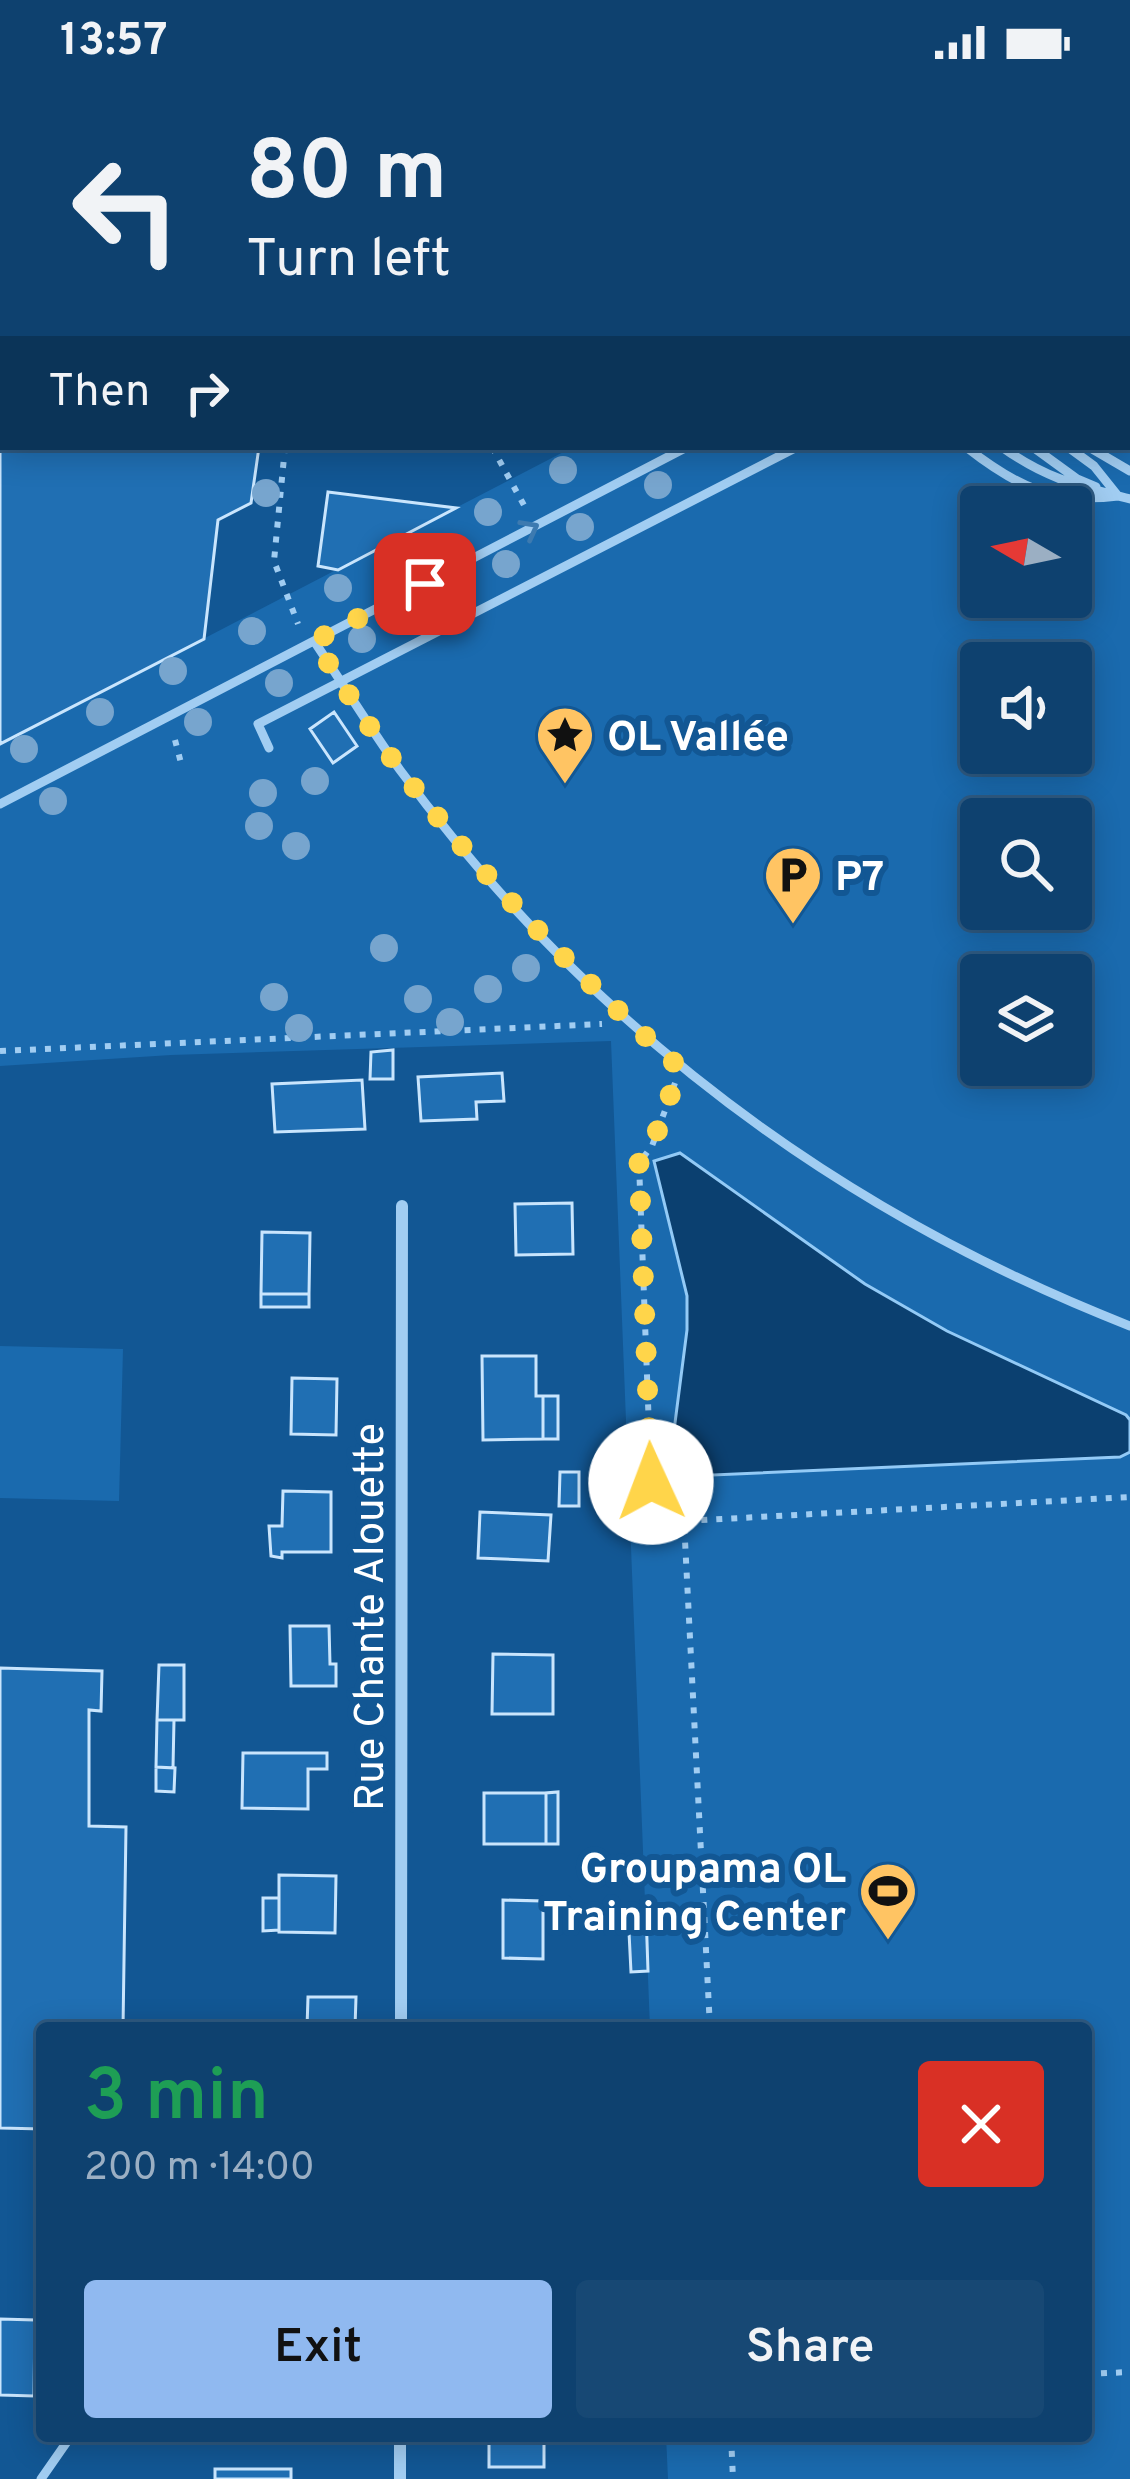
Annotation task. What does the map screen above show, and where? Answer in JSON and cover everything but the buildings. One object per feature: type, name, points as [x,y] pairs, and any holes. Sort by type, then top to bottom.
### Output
[{"type":"street","name":"Rue Chante Alouette","points":[[401,2022],[402,1206]]},
{"type":"street","points":[[400,2442],[400,2479]]},
{"type":"lane","points":[[0,804],[681,450]]},
{"type":"lane","points":[[268,748],[258,724],[790,450]]},
{"type":"lane","points":[[970,450],[1041,494],[1081,501],[1118,496]]},
{"type":"lane","points":[[1006,450],[1036,472],[1130,499]]},
{"type":"lane","points":[[1038,450],[1078,478],[1118,496]]},
{"type":"lane","points":[[1072,450],[1094,466],[1118,496]]},
{"type":"lane","points":[[1094,450],[1130,471]]},
{"type":"lane","points":[[310,643],[469,856],[550,946],[680,1068],[800,1157],[935,1238],[1130,1326]]},
{"type":"lane","points":[[40,2479],[66,2442]]},
{"type":"path","points":[[284,450],[274,561],[310,643]]},
{"type":"path","points":[[495,450],[536,526]]},
{"type":"path","points":[[0,1051],[606,1024],[622,1016]]},
{"type":"path","points":[[680,1068],[652,1146],[639,1163],[651,1482],[670,1482],[684,1521],[710,2022]]},
{"type":"path","points":[[684,1521],[1130,1497]]},
{"type":"path","points":[[1092,2374],[1130,2372]]},
{"type":"path","points":[[731,2442],[734,2479]]},
{"type":"shaded area","name":"OL Vallée","points":[[0,450],[259,450],[251,503],[218,521],[205,638],[567,450],[1130,450],[1130,2479],[668,2479],[666,2442],[1092,2442],[1092,2022],[650,2022],[611,1041],[171,1055],[0,1066]]},
{"type":"shaded area","points":[[680,1153],[865,1284],[947,1331],[1126,1415],[1130,1452],[1120,1457],[668,1477],[687,1296],[654,1161]]},
{"type":"shaded area","points":[[0,1346],[123,1349],[119,1501],[0,1498]]},
{"type":"place","name":"OL Vallée","points":[[565,786]]},
{"type":"place","name":"P7","points":[[793,926]]},
{"type":"place","name":"Groupama OL Training Center","points":[[888,1942]]},
{"type":"route","points":[[425,584],[314,641],[399,768],[469,856],[550,946],[680,1068],[652,1146],[639,1163],[651,1482]]}]
